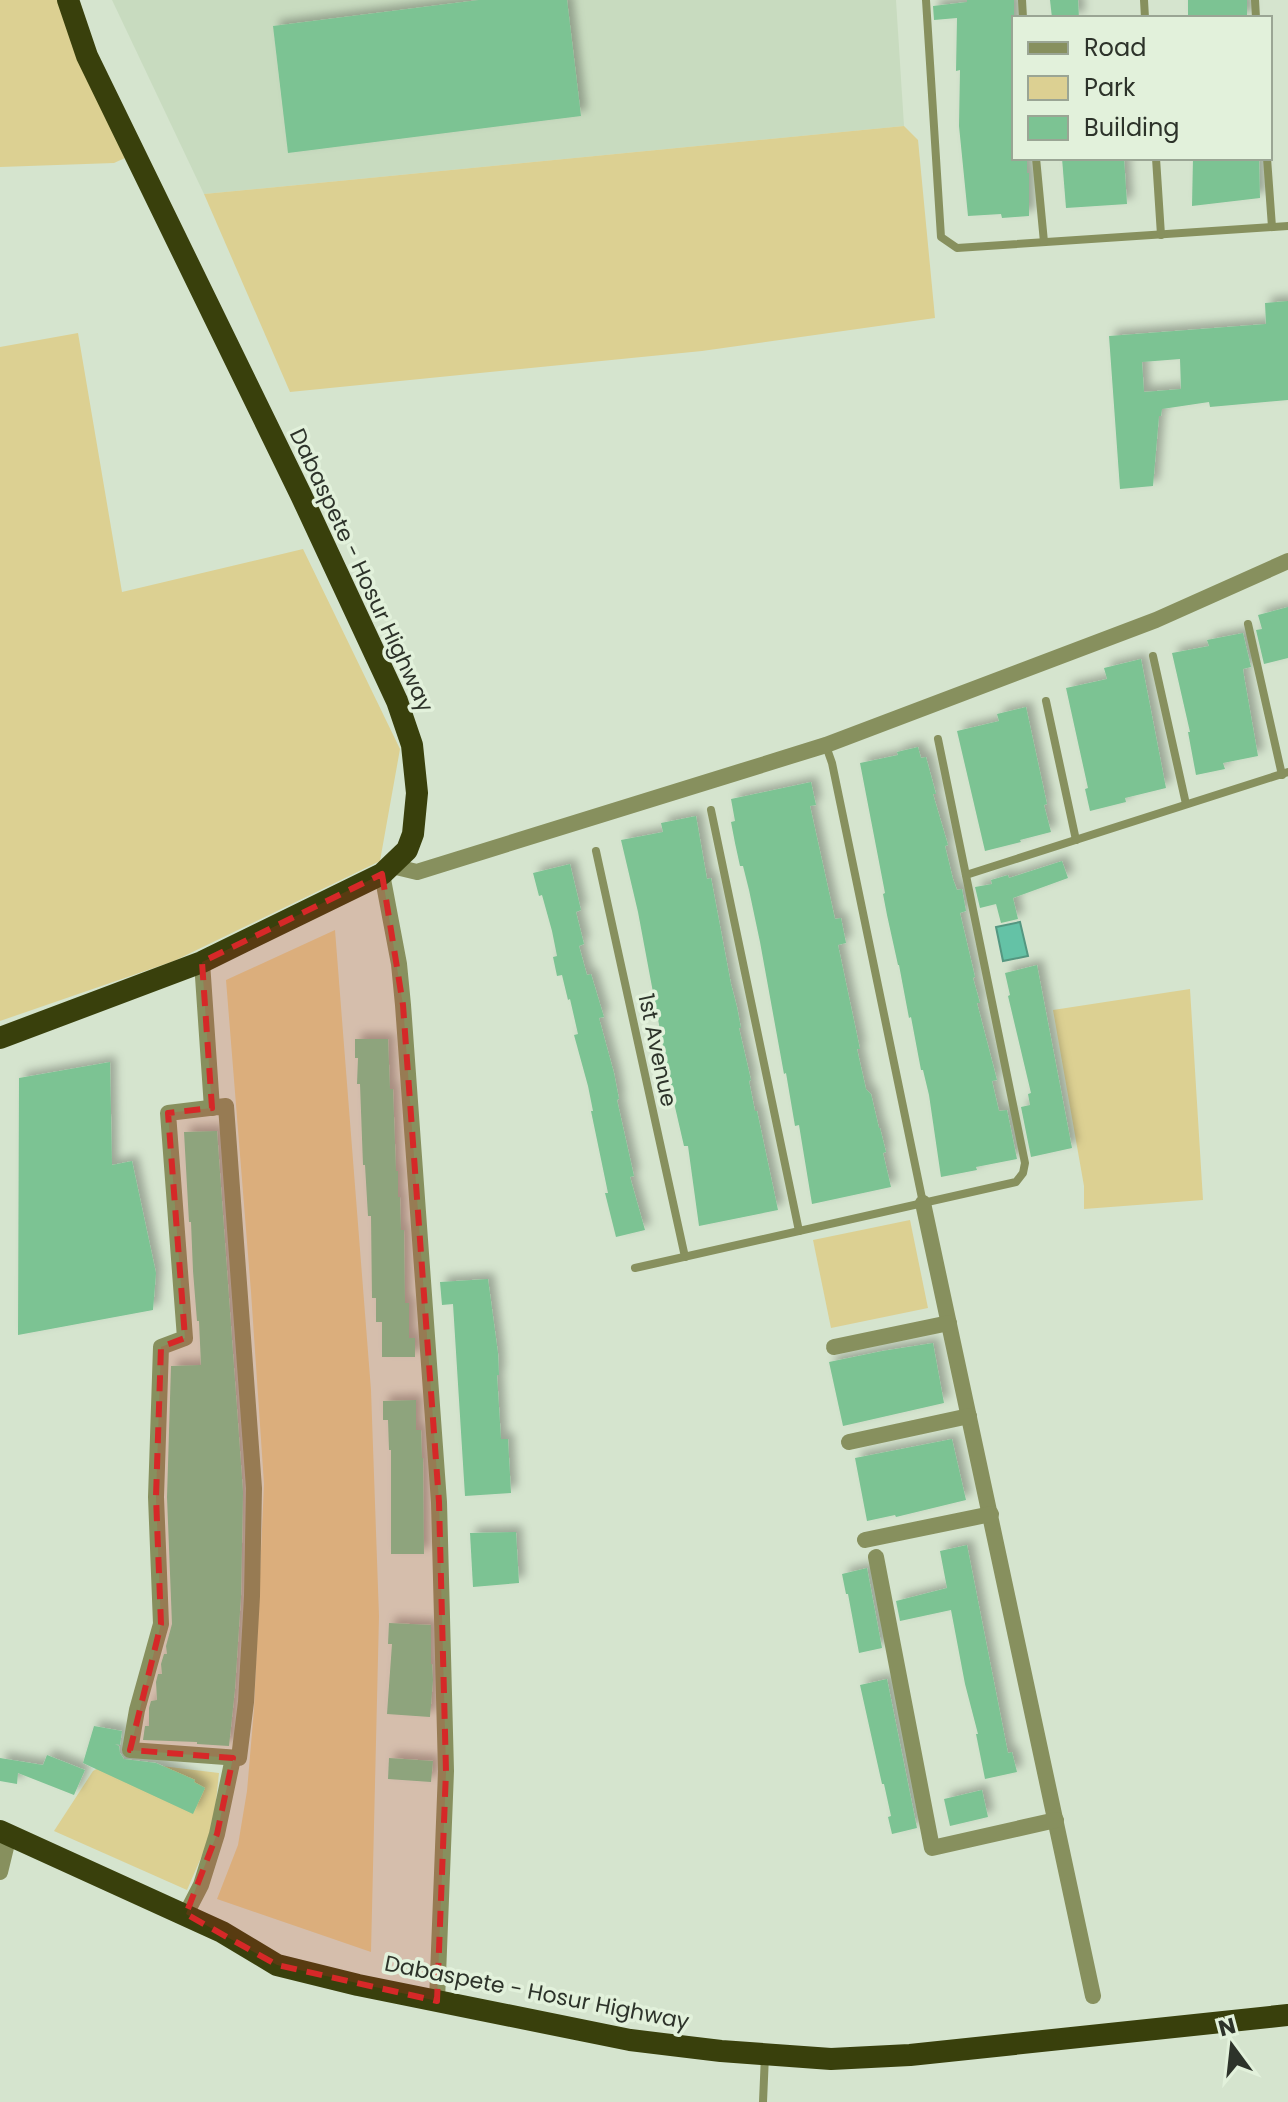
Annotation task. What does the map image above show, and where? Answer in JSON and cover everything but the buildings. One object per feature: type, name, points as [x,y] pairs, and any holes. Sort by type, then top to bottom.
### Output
[{"type":"highway","name":"Dabaspete - Hosur Highway","points":[[68,0],[87,56],[301,495],[397,701],[412,745],[417,793],[413,834],[407,850],[387,870]]},
{"type":"highway","points":[[0,1038],[202,962],[387,870]]},
{"type":"highway","name":"Dabaspete - Hosur Highway","points":[[4,1833],[186,1914],[277,1965],[358,1985],[630,2040],[831,2059],[910,2055],[1288,2015]]},
{"type":"street","points":[[437,2001],[446,1771],[439,1502],[401,991],[387,870],[417,872],[826,745],[1156,620],[1288,561]]},
{"type":"street","points":[[202,962],[212,1108]]},
{"type":"street","points":[[226,1106],[254,1488],[252,1596],[246,1702],[239,1758],[130,1750],[137,1710],[161,1624],[156,1497],[161,1347],[185,1338],[168,1113],[212,1108],[226,1106]]},
{"type":"street","points":[[923,1203],[1093,1996]]},
{"type":"street","points":[[834,1347],[949,1323]]},
{"type":"street","points":[[849,1442],[969,1416]]},
{"type":"street","points":[[865,1540],[991,1514]]},
{"type":"street","points":[[876,1557],[932,1848],[1056,1820]]},
{"type":"street","points":[[186,1914],[201,1885],[217,1834],[233,1758]]},
{"type":"street","points":[[0,1872],[4,1833]]},
{"type":"lane","points":[[926,0],[941,237],[957,248],[1288,226]]},
{"type":"lane","points":[[1036,160],[1044,242]]},
{"type":"lane","points":[[1156,160],[1161,235]]},
{"type":"lane","points":[[1267,160],[1272,227]]},
{"type":"lane","points":[[966,875],[1285,774],[1248,624]]},
{"type":"lane","points":[[1153,656],[1186,804]]},
{"type":"lane","points":[[1046,701],[1076,840]]},
{"type":"lane","points":[[635,1268],[1016,1182],[1023,1173],[1025,1163],[938,739]]},
{"type":"lane","points":[[826,745],[923,1203]]},
{"type":"lane","points":[[711,810],[799,1231]]},
{"type":"lane","name":"1st Avenue","points":[[596,851],[685,1257]]},
{"type":"lane","points":[[763,2102],[765,2054]]},
{"type":"highlighted area","points":[[382,874],[403,1005],[439,1502],[446,1771],[437,2001],[277,1965],[186,1914],[217,1834],[233,1758],[130,1750],[161,1624],[156,1497],[161,1347],[185,1338],[168,1113],[212,1108],[202,962]]},
{"type":"shaded area","points":[[112,0],[896,0],[904,126],[204,194]]},
{"type":"green space","points":[[0,0],[61,0],[125,158],[114,163],[0,167]]},
{"type":"green space","points":[[904,126],[918,140],[935,318],[702,351],[290,392],[204,194]]},
{"type":"green space","points":[[78,333],[122,592],[303,549],[400,749],[380,861],[174,961],[0,1021],[0,347]]},
{"type":"green space","points":[[335,930],[371,1390],[379,1616],[371,1952],[217,1899],[238,1845],[247,1791],[254,1709],[264,1484],[226,980]]},
{"type":"green space","points":[[1190,989],[1203,1200],[1084,1209],[1084,1186],[1053,1010]]},
{"type":"green space","points":[[910,1220],[928,1308],[831,1328],[813,1240]]},
{"type":"green space","points":[[108,1762],[219,1773],[213,1830],[187,1890],[54,1831],[93,1771]]},
{"type":"water","points":[[1020,922],[1028,956],[1003,961],[996,927]]}]
